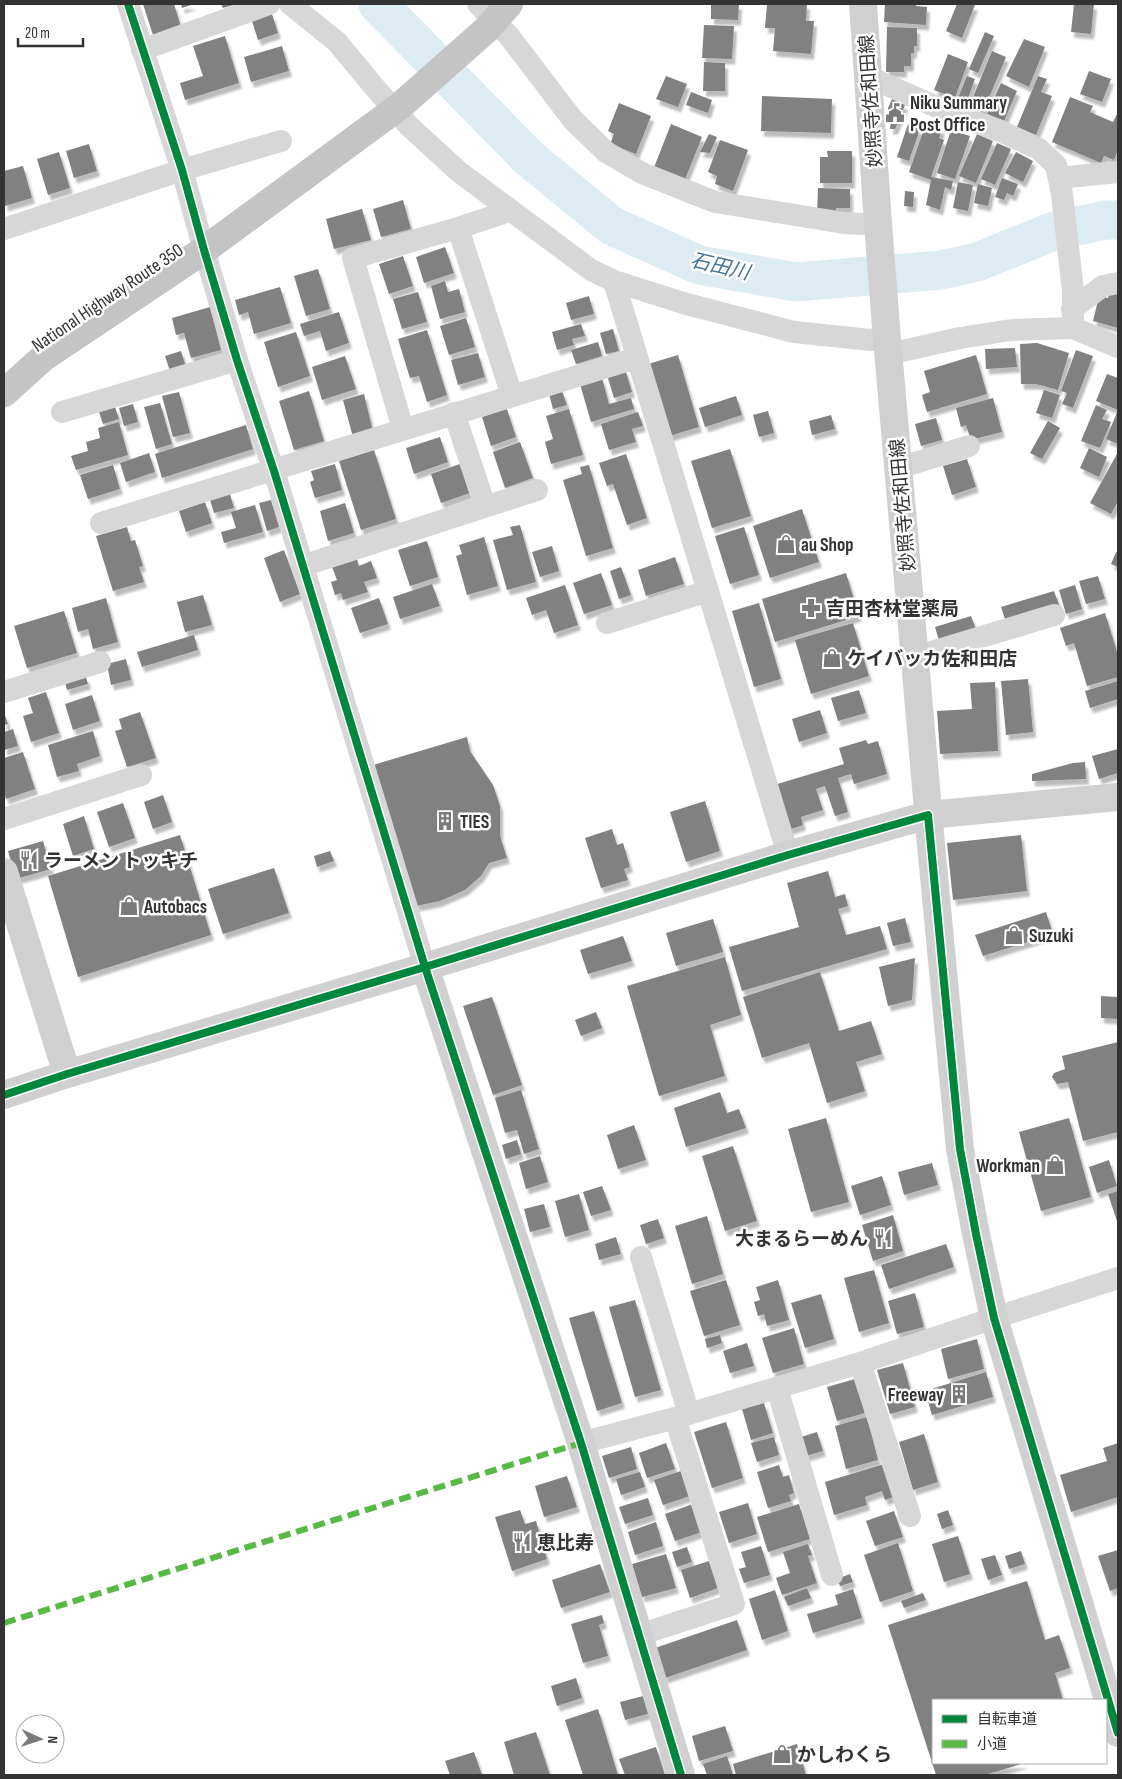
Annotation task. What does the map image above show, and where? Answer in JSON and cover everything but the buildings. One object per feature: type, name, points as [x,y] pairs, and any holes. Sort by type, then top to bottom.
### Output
[{"type":"highway","name":"National Highway Route 350","points":[[4,393],[44,357],[204,250],[397,108],[492,14]]},
{"type":"street","points":[[128,4],[182,170],[237,360],[274,471],[425,967],[581,1443],[681,1775]]},
{"type":"street","points":[[142,50],[269,4]]},
{"type":"street","points":[[290,4],[337,42],[397,108],[409,126],[458,171],[591,270],[614,281],[683,303],[794,332],[871,340],[960,338],[1011,330],[1073,309],[1103,286],[1118,283]]},
{"type":"street","name":"妙照寺佐和田線","points":[[863,4],[887,339],[928,815],[960,1149],[994,1318],[1118,1733]]},
{"type":"street","points":[[492,14],[573,120],[606,152],[642,174],[715,202],[878,227]]},
{"type":"street","points":[[868,77],[955,115],[998,130],[1039,148],[1056,165],[1060,186],[1073,309],[1118,347]]},
{"type":"street","points":[[4,229],[182,170],[282,141]]},
{"type":"street","points":[[1060,186],[1118,172]]},
{"type":"street","points":[[403,429],[353,258],[510,211]]},
{"type":"street","points":[[458,228],[512,396]]},
{"type":"street","points":[[614,281],[788,854]]},
{"type":"street","points":[[101,523],[636,358]]},
{"type":"street","points":[[62,412],[237,360]]},
{"type":"street","points":[[454,413],[485,506]]},
{"type":"street","points":[[899,468],[969,446]]},
{"type":"street","points":[[302,566],[537,490]]},
{"type":"street","points":[[607,623],[708,591]]},
{"type":"street","points":[[915,657],[1054,615]]},
{"type":"street","points":[[4,692],[100,662]]},
{"type":"street","points":[[4,819],[141,775]]},
{"type":"street","points":[[4,1094],[425,967],[788,854],[928,815],[1118,796]]},
{"type":"street","points":[[4,872],[11,921],[67,1074]]},
{"type":"street","points":[[639,1635],[734,1604],[640,1257]]},
{"type":"street","points":[[581,1443],[682,1416],[860,1363],[1118,1278]]},
{"type":"street","points":[[860,1363],[910,1516]]},
{"type":"street","points":[[777,1388],[832,1574]]},
{"type":"waterway","name":"石田川","points":[[378,4],[530,159],[612,226],[699,265],[796,282],[941,270],[977,262],[1054,231],[1106,220],[1118,220]]},
{"type":"marked path","points":[[4,1623],[581,1443]]},
{"type":"cycle path","points":[[128,4],[182,170],[237,360],[274,471],[425,967],[581,1443],[681,1775]]},
{"type":"cycle path","points":[[4,1095],[67,1074],[425,967],[788,855],[928,815],[960,1149],[976,1234],[994,1318],[1118,1733]]},
{"type":"place","name":"Niku Summary Post Office","points":[[895,113]]},
{"type":"place","name":"au Shop","points":[[786,544]]},
{"type":"place","name":"吉田杏林堂薬局","points":[[811,608]]},
{"type":"place","name":"ケイバッカ佐和田店","points":[[832,658]]},
{"type":"place","name":"TIES","points":[[445,821]]},
{"type":"place","name":"ラーメン トッキチ","points":[[29,860]]},
{"type":"place","name":"Autobacs","points":[[129,906]]},
{"type":"place","name":"Suzuki","points":[[1014,935]]},
{"type":"place","name":"Workman","points":[[1055,1165]]},
{"type":"place","name":"大まるらーめん","points":[[883,1238]]},
{"type":"place","name":"Freeway","points":[[959,1394]]},
{"type":"place","name":"恵比寿","points":[[522,1542]]},
{"type":"place","name":"かしわくら","points":[[782,1754]]}]
